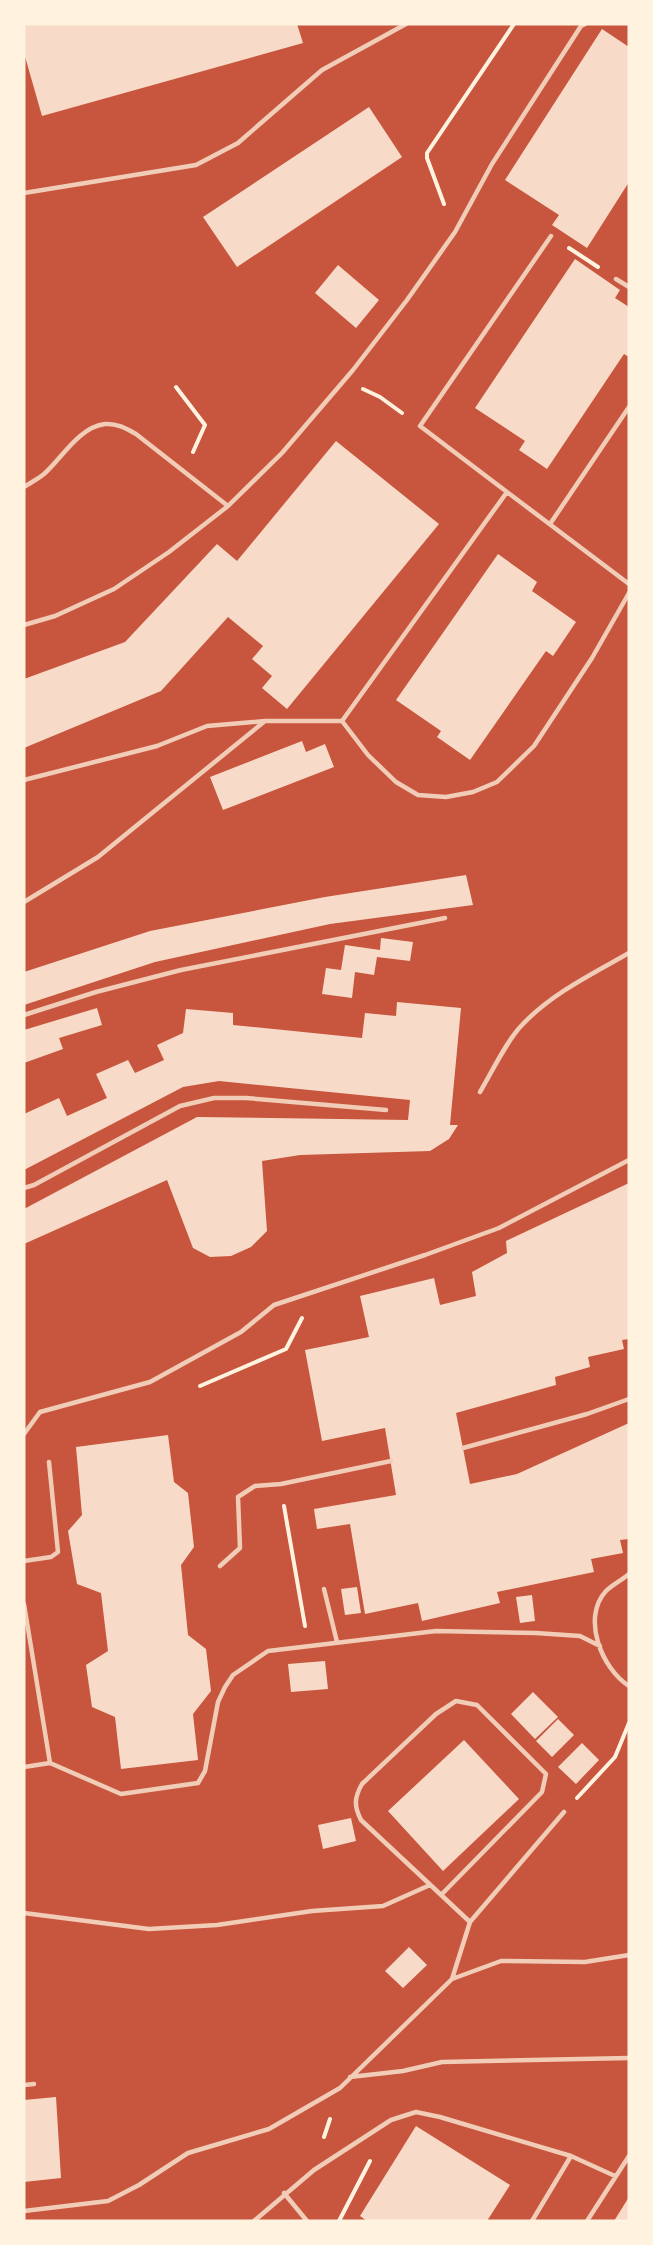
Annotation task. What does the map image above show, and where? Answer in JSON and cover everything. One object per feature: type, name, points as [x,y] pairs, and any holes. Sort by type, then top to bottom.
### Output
[{"type":"lane","points":[[24,193],[196,165],[238,143],[322,69],[406,24]]},
{"type":"lane","points":[[24,625],[55,616],[114,589],[169,552],[228,506],[282,453],[353,370],[407,300],[455,232],[492,164],[581,26],[585,24]]},
{"type":"lane","points":[[551,236],[420,426],[629,584]]},
{"type":"lane","points":[[616,279],[629,287]]},
{"type":"lane","points":[[550,524],[629,406]]},
{"type":"lane","points":[[24,487],[43,475],[82,435],[95,427],[106,424],[120,426],[136,434],[228,506]]},
{"type":"lane","points":[[342,721],[507,492]]},
{"type":"lane","points":[[342,721],[368,756],[396,782],[418,795],[446,797],[473,792],[497,782],[534,746],[592,658],[629,592]]},
{"type":"lane","points":[[24,780],[157,746],[207,726],[265,721],[342,721]]},
{"type":"lane","points":[[24,902],[98,857],[265,721]]},
{"type":"lane","points":[[24,1015],[96,992],[181,970],[445,918]]},
{"type":"lane","points":[[480,1092],[522,1024],[559,994],[629,953]]},
{"type":"lane","points":[[24,1188],[34,1185],[180,1106],[214,1098],[246,1098],[386,1110]]},
{"type":"lane","points":[[24,1434],[40,1412],[150,1382],[241,1332],[273,1305],[499,1228],[629,1160]]},
{"type":"lane","points":[[463,1448],[587,1414],[629,1399]]},
{"type":"lane","points":[[220,1566],[240,1548],[238,1497],[255,1486],[281,1484],[391,1461]]},
{"type":"lane","points":[[24,1561],[51,1557],[58,1552],[49,1462]]},
{"type":"lane","points":[[629,1574],[605,1592],[593,1619],[608,1665],[621,1681],[629,1686]]},
{"type":"lane","points":[[324,1589],[337,1642]]},
{"type":"lane","points":[[24,1604],[50,1763]]},
{"type":"lane","points":[[24,1767],[50,1763],[121,1794],[198,1783],[205,1771],[218,1702],[225,1687],[233,1675],[268,1651],[436,1631],[536,1632],[580,1636],[600,1646]]},
{"type":"lane","points":[[441,1895],[542,1792],[546,1774],[477,1705],[456,1701],[436,1714],[362,1784],[356,1796],[355,1808],[361,1820],[430,1885],[470,1922]]},
{"type":"lane","points":[[452,1979],[470,1922],[564,1812]]},
{"type":"lane","points":[[24,1913],[149,1929],[217,1925],[312,1911],[383,1906],[430,1885]]},
{"type":"lane","points":[[24,2211],[108,2201],[139,2185],[188,2153],[268,2129],[340,2088],[452,1979],[501,1961],[585,1962],[629,1955]]},
{"type":"lane","points":[[350,2078],[403,2071],[442,2062],[629,2058]]},
{"type":"lane","points":[[24,2085],[34,2084]]},
{"type":"lane","points":[[254,2221],[284,2193],[315,2170],[391,2120],[416,2112],[571,2156],[615,2176]]},
{"type":"lane","points":[[532,2221],[571,2156]]},
{"type":"lane","points":[[586,2221],[629,2157]]},
{"type":"lane","points":[[284,2193],[307,2221]]},
{"type":"path","points":[[455,232],[427,159],[427,153],[513,24]]},
{"type":"path","points":[[551,236],[616,279]]},
{"type":"path","points":[[176,387],[205,425],[185,471]]},
{"type":"path","points":[[380,397],[406,416]]},
{"type":"path","points":[[200,1386],[286,1349],[315,1292]]},
{"type":"path","points":[[281,1484],[309,1647]]},
{"type":"path","points":[[564,1812],[615,1757],[629,1723]]},
{"type":"path","points":[[315,2170],[340,2088]]},
{"type":"path","points":[[339,2221],[363,2176]]},
{"type":"building","points":[[24,24],[297,24],[303,43],[42,116],[24,53]]},
{"type":"building","points":[[602,29],[629,47],[629,182],[587,248],[552,225],[559,215],[505,180]]},
{"type":"building","points":[[369,107],[402,157],[237,267],[203,217]]},
{"type":"building","points":[[575,259],[620,290],[615,298],[629,307],[629,357],[624,354],[547,469],[519,450],[525,441],[475,408]]},
{"type":"building","points":[[338,265],[379,300],[356,328],[315,293]]},
{"type":"building","points":[[336,441],[439,524],[287,709],[262,688],[272,676],[252,659],[263,646],[228,617],[161,691],[24,748],[24,679],[125,642],[217,544],[237,561]]},
{"type":"building","points":[[498,554],[537,582],[532,591],[576,622],[553,656],[546,651],[470,760],[437,737],[441,731],[396,700]]},
{"type":"building","points":[[302,741],[306,752],[325,744],[334,767],[223,810],[210,777]]},
{"type":"building","points":[[466,875],[473,905],[330,924],[155,962],[24,1005],[24,972],[150,931],[325,897]]},
{"type":"building","points":[[381,938],[413,942],[410,961],[377,957],[374,975],[355,972],[352,998],[322,994],[326,968],[341,970],[345,945],[380,950]]},
{"type":"building","points":[[397,1002],[461,1008],[450,1125],[458,1125],[449,1139],[430,1151],[300,1155],[262,1161],[267,1231],[251,1247],[231,1256],[210,1257],[193,1248],[167,1180],[24,1244],[24,1209],[197,1117],[408,1120],[410,1100],[219,1081],[183,1087],[24,1170],[24,1114],[59,1098],[67,1116],[107,1098],[96,1074],[128,1060],[135,1073],[164,1060],[157,1045],[183,1033],[186,1009],[233,1013],[233,1025],[362,1038],[365,1013],[396,1016]]},
{"type":"building","points":[[97,1008],[102,1025],[59,1038],[63,1049],[24,1063],[24,1030]]},
{"type":"building","points":[[629,1183],[629,1339],[622,1340],[624,1349],[588,1357],[590,1367],[555,1377],[556,1385],[456,1413],[470,1484],[517,1474],[629,1423],[629,1539],[620,1540],[623,1553],[591,1559],[594,1572],[497,1592],[500,1603],[422,1621],[418,1603],[365,1614],[350,1524],[317,1529],[314,1509],[396,1495],[385,1428],[322,1441],[305,1350],[369,1337],[360,1296],[434,1278],[440,1305],[476,1296],[472,1272],[507,1253],[506,1241]]},
{"type":"building","points":[[168,1435],[174,1482],[188,1493],[194,1547],[181,1565],[188,1635],[206,1649],[211,1691],[193,1714],[198,1760],[121,1769],[115,1717],[92,1707],[86,1665],[108,1651],[101,1593],[77,1584],[68,1531],[82,1515],[76,1447]]},
{"type":"building","points":[[357,1587],[361,1613],[345,1615],[341,1589]]},
{"type":"building","points":[[532,1595],[535,1621],[520,1623],[516,1597]]},
{"type":"building","points":[[325,1661],[328,1689],[291,1692],[288,1664]]},
{"type":"building","points":[[533,1692],[558,1717],[535,1739],[511,1714]]},
{"type":"building","points":[[558,1719],[574,1735],[552,1757],[536,1741]]},
{"type":"building","points":[[464,1740],[519,1799],[443,1871],[388,1811]]},
{"type":"building","points":[[582,1743],[599,1760],[576,1784],[558,1767]]},
{"type":"building","points":[[351,1818],[356,1841],[323,1849],[318,1825]]},
{"type":"building","points":[[409,1947],[427,1965],[403,1988],[385,1971]]},
{"type":"building","points":[[56,2097],[61,2178],[24,2182],[24,2100]]},
{"type":"building","points":[[416,2126],[510,2185],[487,2221],[367,2221],[360,2216]]},
{"type":"building","points":[[629,2197],[629,2221],[614,2221]]}]
